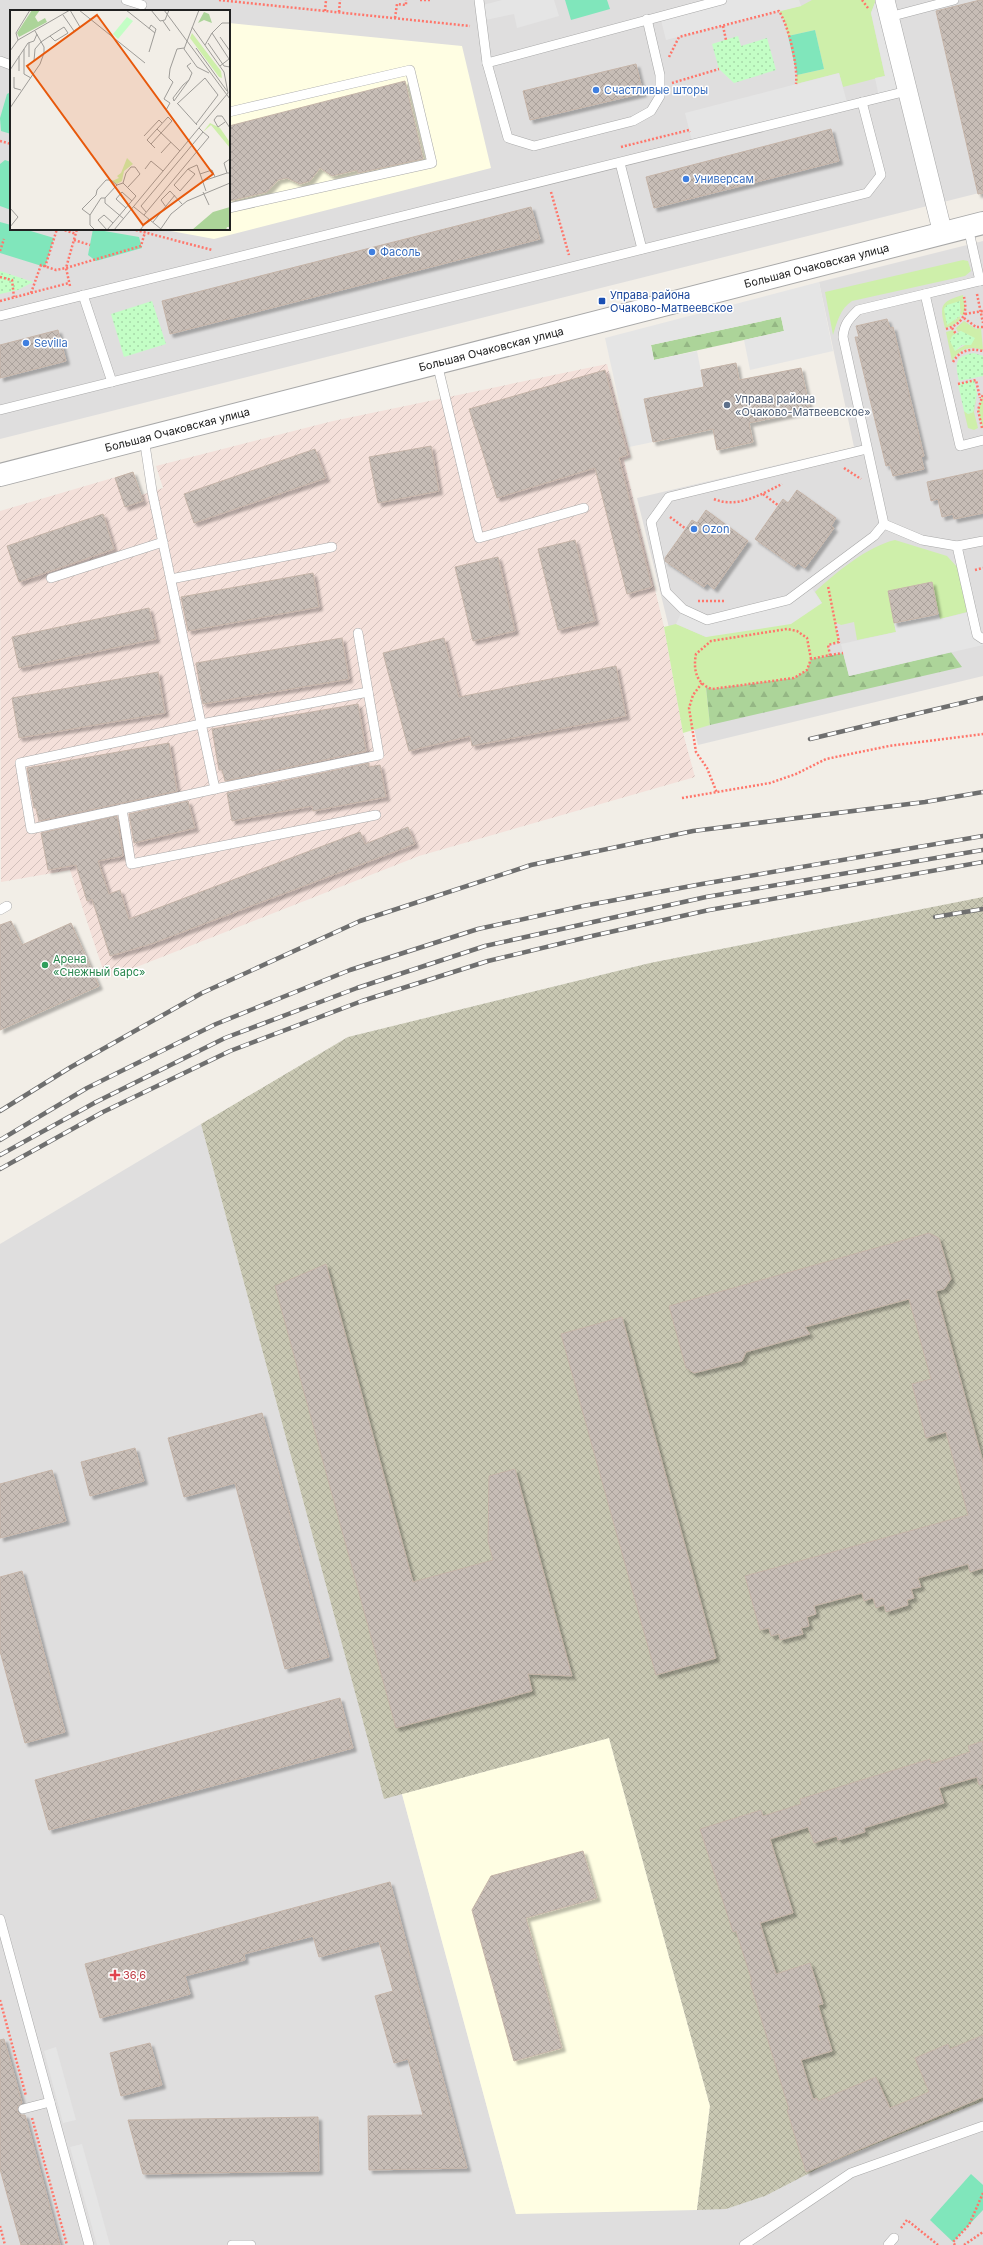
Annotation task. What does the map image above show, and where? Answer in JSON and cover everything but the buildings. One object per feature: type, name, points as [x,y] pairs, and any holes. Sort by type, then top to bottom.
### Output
[{"type":"street","points":[[887,9],[943,234]]},
{"type":"street","name":"Большая Очаковская улица","points":[[0,475],[976,225]]},
{"type":"lane","points":[[126,0],[142,5]]},
{"type":"lane","points":[[479,0],[487,63],[508,138],[534,146],[633,121],[650,111],[660,96],[660,86],[657,61],[647,19]]},
{"type":"lane","points":[[487,63],[722,0]]},
{"type":"lane","points":[[887,9],[954,0]]},
{"type":"lane","points":[[0,61],[10,65]]},
{"type":"lane","points":[[230,112],[410,70],[432,163],[230,208]]},
{"type":"lane","points":[[0,316],[907,91]]},
{"type":"lane","points":[[0,410],[867,193],[881,175],[862,102]]},
{"type":"lane","points":[[620,163],[642,249]]},
{"type":"lane","points":[[884,524],[843,337],[844,327],[858,310],[981,280],[976,225]]},
{"type":"lane","points":[[925,294],[960,446],[983,440]]},
{"type":"lane","points":[[83,296],[112,382]]},
{"type":"lane","points":[[437,363],[479,538],[584,508]]},
{"type":"lane","points":[[144,438],[163,542],[215,790]]},
{"type":"lane","points":[[867,448],[669,497],[651,522],[666,592],[683,609],[707,620],[788,600],[874,536],[884,524]]},
{"type":"lane","points":[[884,524],[922,540],[957,546],[983,541]]},
{"type":"lane","points":[[51,578],[163,542]]},
{"type":"lane","points":[[957,546],[977,635],[983,639]]},
{"type":"lane","points":[[171,579],[332,547]]},
{"type":"lane","points":[[358,633],[379,755],[31,829],[20,763],[201,724],[368,692]]},
{"type":"lane","points":[[122,809],[131,864],[376,815]]},
{"type":"lane","points":[[0,1919],[89,2245]]},
{"type":"lane","points":[[26,2108],[50,2102]]},
{"type":"lane","points":[[744,2245],[851,2173],[983,2126]]},
{"type":"lane","points":[[232,2245],[251,2245]]},
{"type":"path","points":[[219,0],[253,2],[325,11],[482,26]]},
{"type":"path","points":[[325,11],[326,0]]},
{"type":"path","points":[[339,12],[340,0]]},
{"type":"path","points":[[395,18],[397,4],[406,5],[406,0]]},
{"type":"path","points":[[420,0],[431,0]]},
{"type":"path","points":[[657,61],[670,56],[679,37],[779,11],[784,20],[788,36],[796,84]]},
{"type":"path","points":[[723,26],[726,40]]},
{"type":"path","points":[[660,86],[719,69]]},
{"type":"path","points":[[0,141],[10,144]]},
{"type":"path","points":[[548,181],[572,267]]},
{"type":"path","points":[[45,266],[57,230]]},
{"type":"path","points":[[64,230],[76,234]]},
{"type":"path","points":[[72,298],[66,268],[77,230]]},
{"type":"path","points":[[136,230],[216,251]]},
{"type":"path","points":[[31,293],[41,265],[56,270],[141,246],[145,232]]},
{"type":"path","points":[[0,251],[4,239]]},
{"type":"path","points":[[74,240],[90,245]]},
{"type":"path","points":[[0,277],[12,280],[14,297]]},
{"type":"path","points":[[0,301],[69,283]]},
{"type":"path","points":[[976,291],[982,311],[983,323]]},
{"type":"path","points":[[958,295],[970,292]]},
{"type":"path","points":[[942,324],[944,330],[952,328],[964,318],[963,294]]},
{"type":"path","points":[[965,314],[982,311]]},
{"type":"path","points":[[964,318],[976,327],[983,327]]},
{"type":"path","points":[[952,328],[956,334]]},
{"type":"path","points":[[950,358],[952,365],[958,354],[966,350],[973,349],[983,351]]},
{"type":"path","points":[[954,378],[958,392]]},
{"type":"path","points":[[956,384],[976,380],[980,398],[978,410],[983,430],[979,430]]},
{"type":"path","points":[[980,398],[983,394]]},
{"type":"path","points":[[840,468],[846,469],[866,483]]},
{"type":"path","points":[[711,497],[727,504],[763,494],[785,482]]},
{"type":"path","points":[[763,494],[779,506]]},
{"type":"path","points":[[668,521],[673,514]]},
{"type":"path","points":[[670,517],[686,529]]},
{"type":"path","points":[[825,572],[839,642],[828,645],[830,655]]},
{"type":"path","points":[[696,601],[728,601]]},
{"type":"path","points":[[787,629],[797,631],[807,638],[812,659],[808,670],[794,678],[712,689],[706,687],[697,678],[694,666],[696,654],[711,641],[787,629]]},
{"type":"path","points":[[812,659],[843,653]]},
{"type":"path","points":[[702,683],[693,695],[688,708],[696,752],[707,768],[717,793]]},
{"type":"path","points":[[682,798],[770,783],[796,774],[826,759],[889,746],[983,734]]},
{"type":"path","points":[[0,2000],[26,2108],[67,2245]]},
{"type":"path","points":[[955,2245],[953,2242],[969,2225],[983,2193]]},
{"type":"path","points":[[891,2242],[907,2220],[938,2245]]},
{"type":"path","points":[[0,2226],[5,2245]]},
{"type":"path","points":[[964,2245],[983,2232]]},
{"type":"path","points":[[0,2240],[4,2239]]},
{"type":"shaded area","points":[[0,0],[983,0],[983,192],[0,439]]},
{"type":"shaded area","points":[[502,0],[554,0],[559,16],[517,28],[514,14],[481,21],[479,6]]},
{"type":"shaded area","points":[[722,0],[799,0],[801,6],[666,40],[660,16]]},
{"type":"shaded area","points":[[876,0],[907,91],[879,97],[875,78],[885,76],[871,13]]},
{"type":"shaded area","points":[[230,23],[462,46],[491,168],[214,239],[165,230],[230,230]]},
{"type":"shaded area","points":[[839,73],[848,106],[693,145],[685,113]]},
{"type":"shaded area","points":[[983,241],[983,676],[698,745],[637,498],[854,447],[819,282]]},
{"type":"shaded area","points":[[819,282],[833,351],[750,370],[744,340],[784,331],[781,317],[651,345],[654,360],[697,351],[704,387],[644,399],[653,442],[629,447],[605,338]]},
{"type":"shaded area","points":[[607,364],[631,457],[624,460],[664,627],[683,733],[695,777],[419,856],[106,979],[70,870],[1,882],[0,511],[133,472],[141,495],[163,488],[156,466],[333,421]]},
{"type":"shaded area","points":[[810,585],[822,603],[791,624],[706,637],[676,624],[683,609],[707,620],[788,600]]},
{"type":"shaded area","points":[[969,612],[975,635],[983,645],[849,676],[841,644],[896,632],[894,623],[938,614],[940,619]]},
{"type":"shaded area","points":[[983,897],[983,2101],[829,2163],[765,2196],[726,2209],[697,2210],[710,2106],[609,1738],[384,1799],[201,1124],[348,1037],[650,963]]},
{"type":"shaded area","points":[[201,1124],[384,1798],[402,1794],[516,2214],[813,2170],[983,2101],[983,2245],[0,2245],[0,1244]]},
{"type":"shaded area","points":[[609,1738],[710,2106],[697,2210],[516,2214],[402,1794]]},
{"type":"shaded area","points":[[56,2047],[76,2120],[63,2123],[44,2051]]},
{"type":"shaded area","points":[[82,2144],[110,2245],[97,2245],[70,2147]]},
{"type":"green space","points":[[565,0],[607,0],[610,9],[571,20]]},
{"type":"green space","points":[[812,0],[876,0],[871,13],[885,76],[843,87],[839,73],[796,84],[797,75],[824,69],[815,30],[788,36],[784,20],[779,11],[801,6]]},
{"type":"green space","points":[[815,30],[824,69],[797,75],[788,36]]},
{"type":"green space","points":[[738,36],[741,46],[767,38],[776,70],[734,83],[719,69],[712,44]]},
{"type":"green space","points":[[10,92],[10,134],[1,131],[0,118],[7,94]]},
{"type":"green space","points":[[5,160],[10,162],[10,210],[0,206],[0,164]]},
{"type":"green space","points":[[0,222],[10,225],[10,230],[27,230],[54,238],[45,267],[0,253]]},
{"type":"green space","points":[[93,230],[139,237],[142,248],[96,261],[88,255]]},
{"type":"green space","points":[[963,260],[968,261],[971,271],[965,276],[852,301],[842,312],[833,335],[825,292]]},
{"type":"green space","points":[[0,271],[33,282],[18,290],[0,294]]},
{"type":"green space","points":[[963,295],[965,308],[963,316],[960,314],[961,308],[954,322],[959,316],[961,319],[952,326],[945,328],[942,315],[943,306],[949,300]]},
{"type":"green space","points":[[152,301],[166,344],[124,357],[111,314]]},
{"type":"green space","points":[[960,301],[960,316],[947,325],[944,309],[947,305]]},
{"type":"green space","points":[[781,317],[784,331],[654,360],[651,345]]},
{"type":"green space","points":[[964,321],[976,329],[981,328],[983,350],[974,348],[965,349],[961,351],[952,361],[946,332],[953,330],[956,334],[952,336],[955,351],[967,344],[961,331],[958,332],[956,328]]},
{"type":"green space","points":[[961,331],[975,338],[971,345],[962,345],[955,351],[950,341],[952,336]]},
{"type":"green space","points":[[974,353],[983,356],[983,376],[959,381],[957,365],[959,359],[967,354]]},
{"type":"green space","points":[[974,380],[977,394],[973,412],[968,414],[964,411],[958,384]]},
{"type":"green space","points":[[977,394],[974,412],[978,428],[974,430],[968,428],[964,411],[968,414],[973,412]]},
{"type":"green space","points":[[983,394],[983,429],[978,410]]},
{"type":"green space","points":[[895,540],[947,556],[959,569],[971,611],[940,619],[932,582],[888,591],[896,632],[857,640],[854,622],[841,625],[835,622],[839,642],[828,645],[830,655],[812,659],[807,670],[794,678],[713,689],[706,687],[710,725],[683,733],[664,627],[676,624],[706,637],[822,603],[815,592],[832,577],[863,554],[885,543]]},
{"type":"green space","points":[[951,652],[962,667],[710,725],[706,687],[713,689],[794,678],[807,670],[811,659],[843,653],[849,676]]},
{"type":"green space","points":[[971,2174],[983,2185],[983,2210],[953,2242],[930,2220]]},
{"type":"railway","points":[[810,739],[983,698]]},
{"type":"railway","points":[[0,1111],[71,1067],[202,993],[360,921],[531,865],[693,831],[925,802],[983,792]]},
{"type":"railway","points":[[0,1140],[87,1088],[216,1024],[350,970],[478,929],[583,906],[702,884],[983,836]]},
{"type":"railway","points":[[0,1155],[96,1102],[225,1038],[357,988],[485,946],[706,897],[983,850]]},
{"type":"railway","points":[[0,1169],[103,1112],[230,1051],[362,1001],[488,961],[709,910],[983,862]]},
{"type":"railway","points":[[935,917],[983,909]]},
{"type":"place","name":"Счастливые шторы","points":[[596,90]]},
{"type":"place","name":"Универсам","points":[[686,179]]},
{"type":"place","name":"Фасоль","points":[[372,252]]},
{"type":"place","name":"Управа района Очаково-Матвеевское","points":[[602,301]]},
{"type":"place","name":"Sevilla","points":[[26,343]]},
{"type":"place","name":"Управа района «Очаково-Матвеевское»","points":[[727,405]]},
{"type":"place","name":"Ozon","points":[[694,529]]},
{"type":"place","name":"Арена «Снежный барс»","points":[[45,965]]},
{"type":"place","name":"36,6","points":[[115,1975]]}]
